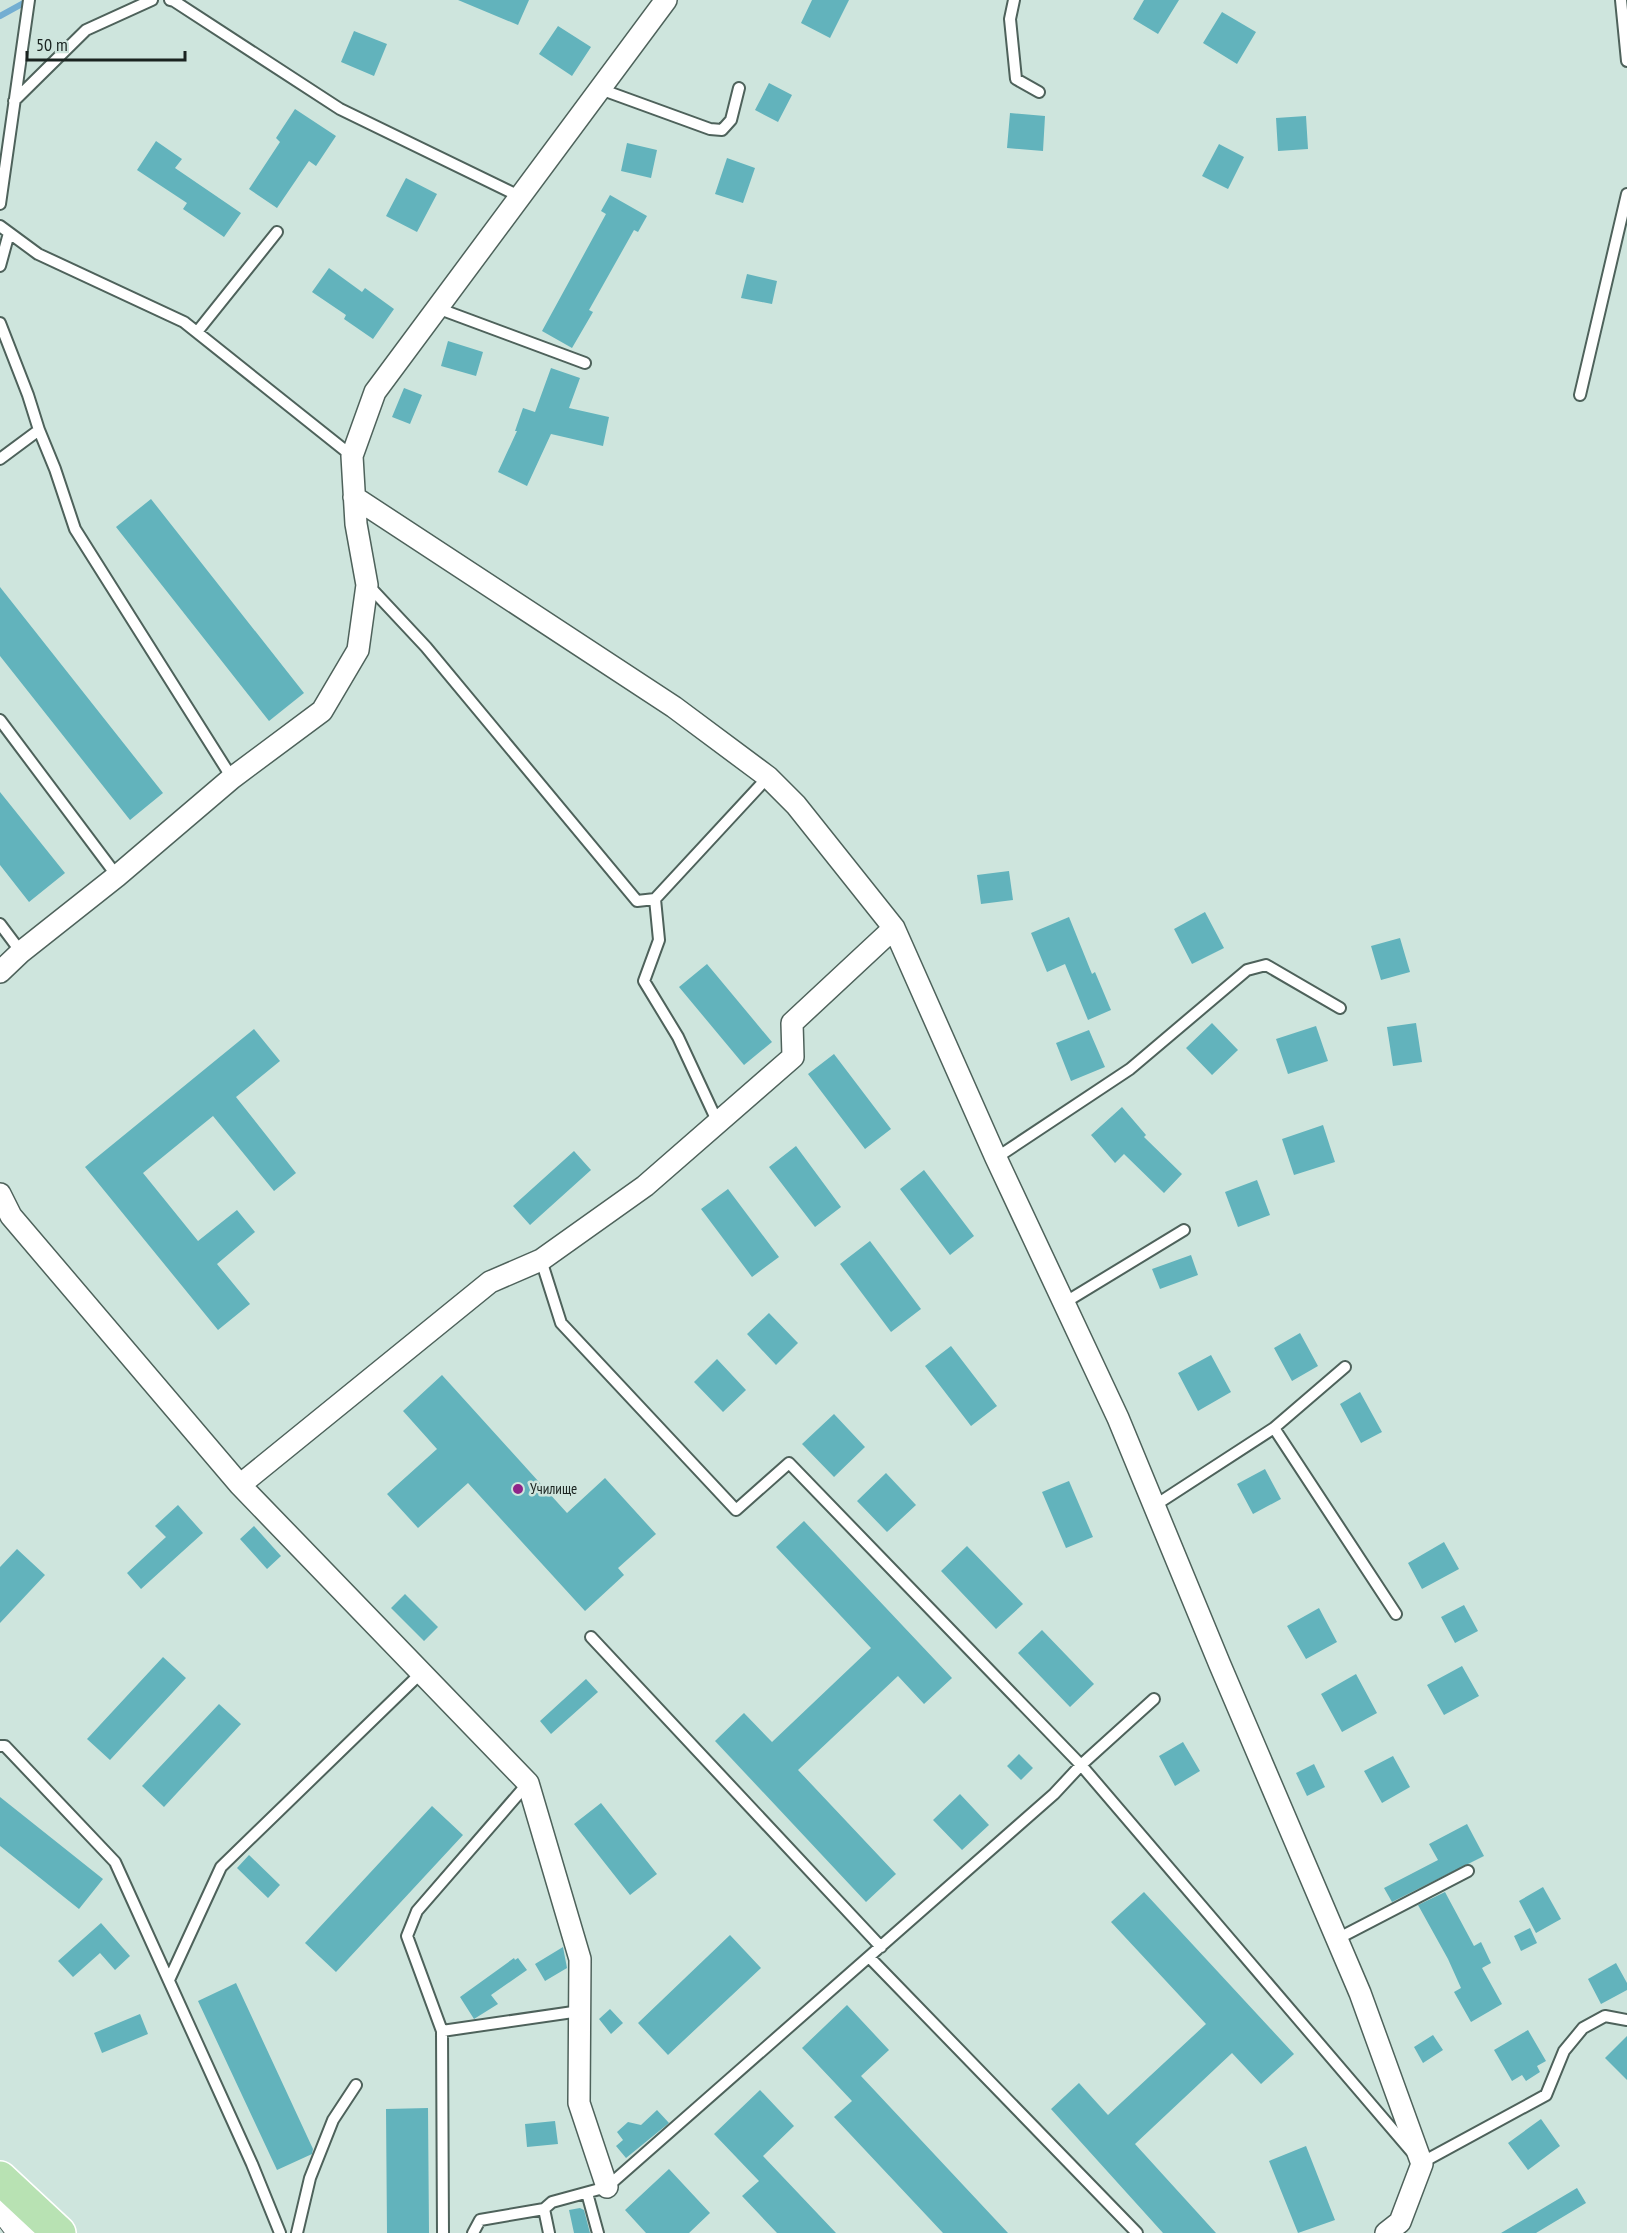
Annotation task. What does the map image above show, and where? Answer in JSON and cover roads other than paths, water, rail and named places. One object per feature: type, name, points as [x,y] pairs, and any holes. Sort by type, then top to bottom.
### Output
[{"type":"main road","points":[[0,2178],[59,2233]]},
{"type":"street","points":[[0,972],[21,952],[117,876],[232,778],[322,711],[358,650],[367,585],[356,524],[352,456],[375,392],[666,0]]},
{"type":"street","points":[[354,497],[674,707],[768,777],[796,805],[894,928],[996,1158],[1118,1418],[1220,1665],[1360,1993],[1422,2164],[1400,2222],[1386,2233]]},
{"type":"street","points":[[240,1485],[490,1281],[542,1260],[645,1186],[793,1057],[792,1023],[894,928]]},
{"type":"street","points":[[0,1194],[9,1219],[240,1485],[528,1783],[580,1959],[579,2103],[608,2187]]},
{"type":"street","points":[[0,2205],[21,2233]]},
{"type":"lane","points":[[0,204],[29,0]]},
{"type":"lane","points":[[14,102],[86,30],[152,0]]},
{"type":"lane","points":[[170,0],[175,0],[340,109],[519,196]]},
{"type":"lane","points":[[1014,0],[1010,19],[1016,79],[1039,92]]},
{"type":"lane","points":[[1620,0],[1627,61]]},
{"type":"lane","points":[[600,89],[710,129],[722,130],[731,120],[739,88]]},
{"type":"lane","points":[[1580,395],[1627,194]]},
{"type":"lane","points":[[0,266],[5,229],[38,254],[184,322],[352,456]]},
{"type":"lane","points":[[198,332],[277,232]]},
{"type":"lane","points":[[437,308],[585,363]]},
{"type":"lane","points":[[0,323],[55,468],[75,529],[232,778]]},
{"type":"lane","points":[[0,459],[39,430]]},
{"type":"lane","points":[[367,585],[426,647],[637,901],[655,899],[768,777]]},
{"type":"lane","points":[[0,720],[117,876]]},
{"type":"lane","points":[[655,899],[658,940],[644,981],[678,1037],[718,1123]]},
{"type":"lane","points":[[0,924],[21,952]]},
{"type":"lane","points":[[996,1158],[1130,1069],[1247,970],[1266,965],[1340,1008]]},
{"type":"lane","points":[[1064,1303],[1184,1230]]},
{"type":"lane","points":[[542,1260],[561,1323],[736,1509],[789,1463],[1081,1765],[1422,2164],[1546,2095],[1564,2051],[1582,2028],[1605,2016],[1627,2020]]},
{"type":"lane","points":[[1155,1506],[1274,1428],[1345,1367]]},
{"type":"lane","points":[[1274,1428],[1396,1614]]},
{"type":"lane","points":[[591,1637],[882,1947]]},
{"type":"lane","points":[[169,1980],[221,1867],[421,1672]]},
{"type":"lane","points":[[473,2233],[480,2220],[544,2209],[552,2202],[608,2187],[1054,1794],[1081,1765],[1154,1699]]},
{"type":"lane","points":[[0,1746],[5,1746],[115,1862],[252,2164],[280,2233]]},
{"type":"lane","points":[[443,2233],[442,2031],[407,1936],[417,1911],[528,1783]]},
{"type":"lane","points":[[1337,1939],[1468,1871]]},
{"type":"lane","points":[[870,1958],[1137,2233]]},
{"type":"lane","points":[[442,2031],[580,2011]]},
{"type":"lane","points":[[297,2233],[310,2178],[333,2121],[356,2085]]},
{"type":"lane","points":[[586,2193],[598,2233]]},
{"type":"lane","points":[[544,2209],[549,2233]]},
{"type":"waterway","points":[[0,16],[29,0]]},
{"type":"place","name":"Училище","points":[[518,1489]]}]
